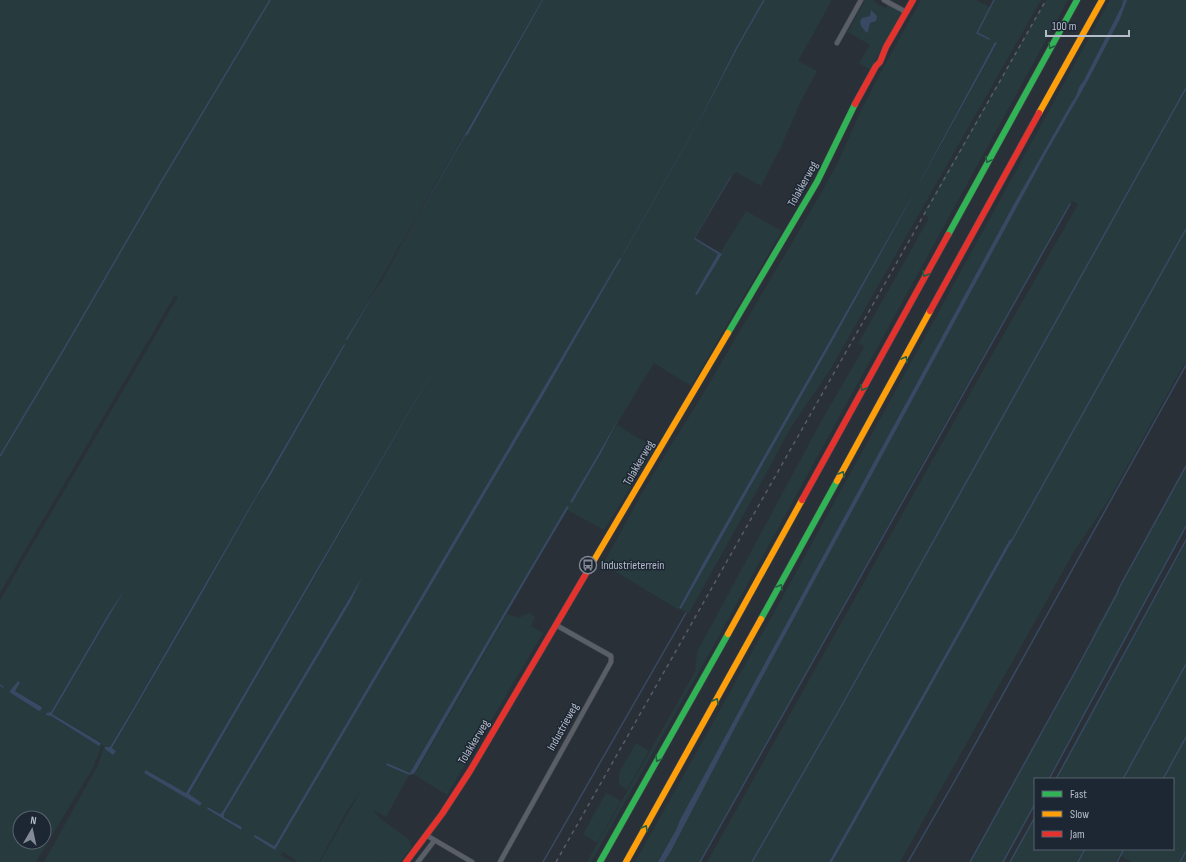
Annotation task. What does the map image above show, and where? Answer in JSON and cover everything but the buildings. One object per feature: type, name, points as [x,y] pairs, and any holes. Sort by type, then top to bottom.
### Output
[{"type":"main road","name":"Tolakkerweg","points":[[406,862],[426,836],[470,771],[818,182],[854,106],[876,66],[882,50],[886,47],[913,0]]},
{"type":"main road","points":[[600,862],[747,600],[1077,0]]},
{"type":"main road","points":[[626,862],[806,539],[1005,174],[1102,0]]},
{"type":"street","points":[[837,43],[861,0]]},
{"type":"street","points":[[884,0],[906,12]]},
{"type":"street","name":"Industrieweg","points":[[500,862],[611,662],[611,656],[556,625]]},
{"type":"street","points":[[426,836],[472,862]]},
{"type":"street","points":[[418,862],[434,841]]},
{"type":"green space","points":[[0,0],[542,0],[346,339],[379,286],[543,0],[832,0],[798,61],[817,71],[801,101],[781,147],[761,186],[736,172],[730,177],[694,239],[721,254],[720,253],[746,211],[782,231],[691,386],[654,363],[588,471],[571,502],[572,503],[617,425],[655,448],[604,530],[566,509],[410,773],[387,763],[386,765],[409,775],[386,817],[373,810],[381,819],[411,841],[410,844],[412,847],[400,862],[320,862],[360,792],[347,811],[319,862],[298,862],[283,852],[281,855],[293,862],[44,862],[98,765],[104,746],[102,745],[91,772],[52,835],[52,810],[12,810],[12,850],[43,850],[36,862],[0,862],[0,600],[178,297],[175,295],[0,593]],"holes":[[[735,50],[702,116],[623,254],[701,117]],[[621,259],[545,392],[275,850],[254,837],[274,846]],[[344,344],[345,345],[112,749],[110,747]],[[426,384],[189,795],[202,803],[201,806],[145,773],[147,770],[186,793]],[[359,582],[351,601],[224,814],[224,816],[242,827],[240,830],[207,809],[209,807],[220,814]],[[120,597],[52,714],[101,742],[99,746],[50,716],[109,613]],[[18,682],[20,683],[15,691],[42,706],[39,711],[9,692]]]},
{"type":"green space","points":[[865,0],[874,0],[873,1],[886,9],[888,5],[901,13],[870,70],[859,63],[870,45],[846,31],[848,31]]},
{"type":"green space","points":[[921,0],[976,0],[990,7],[994,0],[1041,0],[830,370],[791,427],[689,613],[681,609],[832,342],[997,44],[995,43],[918,185],[702,565],[679,610],[603,564],[646,486],[701,397],[820,195],[838,162],[863,106]]},
{"type":"green space","points":[[1046,0],[1068,0],[718,638],[591,862],[587,862],[695,672],[697,652],[824,416],[865,346],[858,344],[929,218],[923,213]]},
{"type":"green space","points":[[1110,0],[1186,0],[1186,365],[1184,364],[1108,501],[1075,550],[900,862],[832,862],[1012,541],[1010,540],[829,862],[707,862],[1078,204],[1072,201],[953,409],[700,862],[635,862],[755,647]]},
{"type":"green space","points":[[1186,467],[1186,527],[1049,778],[1034,778],[1034,806],[1003,862],[970,862],[1085,655],[1094,632]]},
{"type":"green space","points":[[1186,542],[1186,862],[1132,862],[1119,855],[1115,862],[1010,862],[1034,819],[1034,850],[1174,850],[1174,778],[1057,778]]},
{"type":"green space","points":[[529,613],[535,617],[531,626],[543,633],[447,795],[413,774],[417,771],[507,614],[518,618]]},
{"type":"green space","points":[[636,743],[649,751],[627,790],[619,784],[619,773]]},
{"type":"green space","points":[[606,793],[621,801],[597,843],[583,834]]},
{"type":"water","points":[[542,0],[468,134],[465,136],[347,340],[346,339],[381,281]]},
{"type":"water","points":[[1125,0],[1127,0],[1120,19],[1086,84],[1045,155],[819,572],[738,722],[671,851],[664,862],[658,862],[1014,204],[1076,96],[1079,87]]},
{"type":"water","points":[[871,10],[877,16],[876,21],[870,23],[867,33],[861,26],[860,22],[862,18],[870,16]]},
{"type":"water","points":[[995,42],[997,43],[832,342],[681,609],[679,608],[916,189]]},
{"type":"water","points":[[735,50],[736,51],[702,116],[623,255],[701,117]]},
{"type":"water","points":[[730,177],[695,238],[722,254],[697,295],[695,294],[718,254],[694,239]]},
{"type":"water","points":[[620,258],[621,259],[545,392],[275,850],[254,837],[255,835],[274,846],[275,845]]},
{"type":"water","points":[[344,344],[345,345],[270,476],[112,748],[116,751],[113,755],[105,749],[105,747],[110,747],[131,712]]},
{"type":"water","points":[[447,347],[189,794],[202,803],[200,806],[144,773],[146,770],[186,793]]},
{"type":"water","points":[[620,417],[572,503],[570,502]]},
{"type":"water","points":[[567,506],[569,507],[416,771],[409,775],[386,765],[387,763],[410,773]]},
{"type":"water","points":[[1010,539],[1012,541],[853,825],[832,862],[829,862]]},
{"type":"water","points":[[362,577],[351,601],[224,814],[224,817],[242,827],[241,830],[207,809],[208,807],[220,814],[223,811]]},
{"type":"water","points":[[125,589],[52,714],[101,743],[99,746],[51,716],[46,715],[46,713],[51,712],[109,613]]},
{"type":"water","points":[[18,681],[20,683],[15,691],[42,707],[41,710],[39,711],[9,692]]},
{"type":"waterway","points":[[0,456],[270,0]]},
{"type":"waterway","points":[[735,51],[764,0]]},
{"type":"waterway","points":[[989,39],[977,33],[994,0]]},
{"type":"waterway","points":[[1123,6],[1124,0]]},
{"type":"waterway","points":[[752,862],[837,714],[1186,88]]},
{"type":"waterway","points":[[700,862],[1070,204]]},
{"type":"waterway","points":[[1011,542],[1186,229]]},
{"type":"waterway","points":[[908,862],[1186,365]]},
{"type":"waterway","points":[[970,862],[1186,466]]},
{"type":"waterway","points":[[1050,778],[1186,526]]},
{"type":"waterway","points":[[1057,778],[1186,540]]},
{"type":"waterway","points":[[543,862],[686,613]]},
{"type":"waterway","points":[[1124,778],[1186,664]]},
{"type":"waterway","points":[[1164,778],[1186,737]]},
{"type":"waterway","points":[[1003,862],[1034,806]]},
{"type":"waterway","points":[[1010,862],[1034,819]]},
{"type":"waterway","points":[[1078,862],[1084,850]]},
{"type":"waterway","points":[[1117,862],[1123,850]]},
{"type":"waterway","points":[[1180,862],[1186,851]]},
{"type":"railway","points":[[556,862],[1046,0]]},
{"type":"traffic: fast","points":[[948,235],[1077,0]]},
{"type":"traffic: fast","points":[[728,333],[817,182],[855,104]]},
{"type":"traffic: fast","points":[[761,619],[837,481]]},
{"type":"traffic: fast","points":[[600,862],[728,634]]},
{"type":"traffic: slow","points":[[1039,113],[1102,0]]},
{"type":"traffic: slow","points":[[837,481],[930,311]]},
{"type":"traffic: slow","points":[[587,572],[728,333]]},
{"type":"traffic: slow","points":[[728,634],[802,500]]},
{"type":"traffic: slow","points":[[626,862],[761,619]]},
{"type":"traffic: jam","points":[[855,104],[876,66],[880,62],[886,47],[913,0]]},
{"type":"traffic: jam","points":[[930,311],[1039,113]]},
{"type":"traffic: jam","points":[[802,500],[948,235]]},
{"type":"traffic: jam","points":[[406,862],[442,814],[470,771],[587,572]]},
{"type":"place","name":"Industrieterrein","points":[[588,565]]}]
